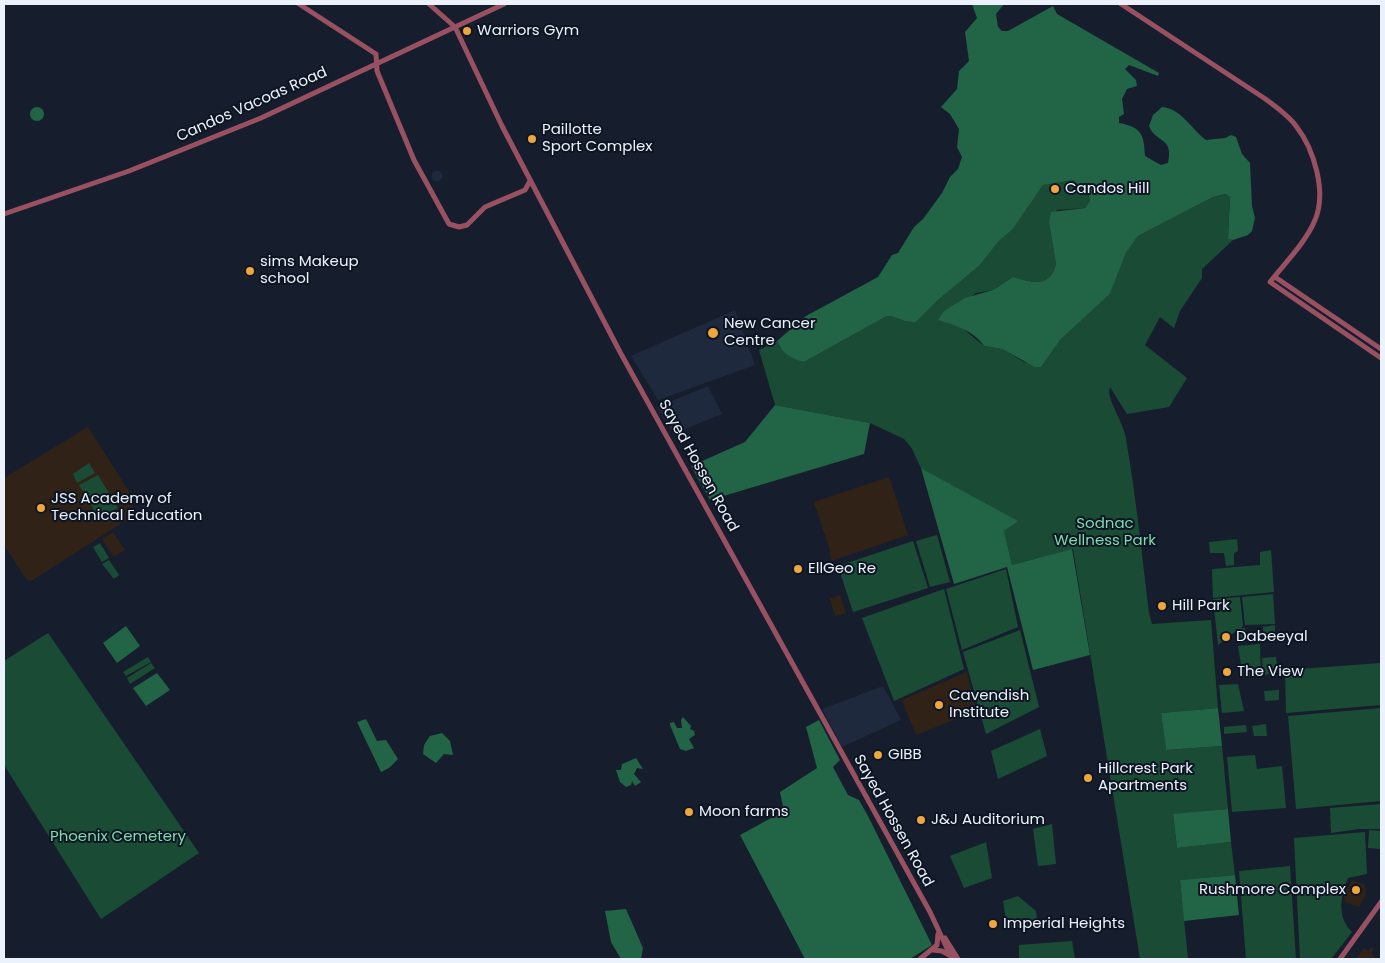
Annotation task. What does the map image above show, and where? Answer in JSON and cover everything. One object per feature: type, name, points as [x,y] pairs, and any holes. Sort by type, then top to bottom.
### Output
[{"type":"main road","points":[[299,4],[376,54],[377,71],[414,160],[449,224],[459,227],[464,226],[485,208],[525,190],[530,181]]},
{"type":"main road","points":[[429,4],[455,27]]},
{"type":"main road","name":"Candos Vacoas Road","points":[[4,214],[129,171],[261,118],[504,4]]},
{"type":"main road","points":[[1121,4],[1264,98],[1287,115],[1297,126],[1316,169],[1319,202],[1316,219],[1310,229],[1270,282],[1381,358]]},
{"type":"main road","name":"Sayed Hossen Road","points":[[455,27],[530,181],[620,352],[933,918]]},
{"type":"main road","points":[[525,190],[538,195]]},
{"type":"main road","points":[[1275,277],[1381,349]]},
{"type":"main road","points":[[1340,959],[1381,902]]},
{"type":"main road","points":[[933,918],[951,958]]},
{"type":"main road","points":[[933,918],[958,959]]},
{"type":"main road","points":[[920,959],[933,950],[939,941],[937,928]]},
{"type":"main road","points":[[933,950],[942,951],[951,958]]},
{"type":"shaded area","points":[[437,170],[443,176],[437,182],[431,176]]},
{"type":"shaded area","name":"sims Makeup school","points":[[253,264],[258,273],[246,279],[242,269]]},
{"type":"shaded area","name":"New Cancer Centre","points":[[735,310],[755,365],[658,400],[631,356]]},
{"type":"shaded area","points":[[708,386],[722,414],[673,434],[657,407]]},
{"type":"shaded area","points":[[88,427],[130,493],[133,505],[132,510],[125,521],[31,581],[27,580],[4,545],[4,478]]},
{"type":"shaded area","points":[[889,477],[908,535],[831,561],[829,547],[814,502]]},
{"type":"shaded area","points":[[113,532],[125,550],[113,557],[102,539]]},
{"type":"shaded area","points":[[840,595],[846,613],[835,616],[830,599]]},
{"type":"shaded area","name":"Cavendish Institute","points":[[967,672],[976,711],[916,735],[902,700]]},
{"type":"shaded area","points":[[883,686],[901,720],[842,747],[822,709]]},
{"type":"shaded area","name":"Rushmore Complex","points":[[1352,880],[1365,885],[1366,894],[1359,907],[1345,902],[1344,896]]},
{"type":"shaded area","points":[[1371,947],[1374,949],[1371,953],[1377,959],[1356,959],[1364,948],[1368,951]]},
{"type":"green space","points":[[972,4],[1004,4],[996,14],[998,27],[1002,31],[1008,31],[1053,6],[1057,14],[1159,73],[1158,76],[1129,65],[1125,69],[1136,80],[1137,86],[1127,89],[1122,99],[1124,114],[1119,117],[1119,123],[1133,127],[1140,133],[1144,143],[1145,156],[1161,165],[1168,163],[1169,148],[1152,132],[1149,126],[1153,115],[1162,107],[1181,115],[1206,140],[1225,138],[1231,135],[1236,137],[1242,154],[1250,163],[1252,206],[1255,218],[1252,231],[1248,235],[1233,240],[1228,239],[1230,197],[1225,194],[1213,197],[1138,236],[1126,253],[1110,294],[1061,339],[1041,367],[1035,367],[1002,349],[984,346],[970,332],[938,320],[944,311],[965,298],[993,290],[1013,277],[1039,282],[1045,280],[1053,272],[1056,264],[1049,223],[1051,212],[1085,208],[1090,201],[1088,192],[1073,180],[1043,185],[1013,229],[999,241],[979,266],[938,300],[916,322],[887,316],[804,362],[792,357],[781,349],[777,341],[806,316],[878,277],[892,255],[898,253],[914,227],[923,219],[942,193],[950,177],[958,169],[962,157],[957,147],[959,129],[950,114],[941,107],[957,89],[959,71],[969,61],[965,32],[977,18]]},
{"type":"green space","points":[[37,107],[42,109],[44,114],[42,119],[37,121],[32,119],[30,114],[32,109]]},
{"type":"green space","name":"Sodnac Wellness Park","points":[[1067,179],[1079,183],[1087,193],[1090,201],[1085,208],[1057,210],[1049,223],[1056,264],[1049,277],[1039,282],[1033,282],[1013,277],[993,290],[976,293],[939,320],[961,327],[984,346],[1002,349],[1024,362],[1041,367],[1061,339],[1110,294],[1126,253],[1138,236],[1213,197],[1225,194],[1230,197],[1228,239],[1233,240],[1202,269],[1202,278],[1180,311],[1174,328],[1160,317],[1145,345],[1187,378],[1169,407],[1127,414],[1110,387],[1109,392],[1126,439],[1152,624],[1211,620],[1218,708],[1161,713],[1166,750],[1222,746],[1228,809],[1173,815],[1177,848],[1231,842],[1235,875],[1180,880],[1188,959],[1140,959],[1073,549],[1012,565],[1004,531],[1017,521],[921,468],[911,447],[904,439],[870,423],[775,405],[759,350],[777,341],[779,347],[804,362],[887,316],[916,322],[938,300],[979,266],[999,241],[1013,229],[1043,185]]},
{"type":"green space","points":[[775,405],[870,423],[864,454],[710,500],[691,466],[745,442]]},
{"type":"green space","points":[[89,463],[95,473],[77,483],[73,474]]},
{"type":"green space","points":[[921,468],[1018,521],[1004,531],[1012,565],[1072,549],[1090,655],[1033,670],[1007,567],[954,584]]},
{"type":"green space","points":[[98,475],[118,508],[99,518],[79,485]]},
{"type":"green space","points":[[937,535],[950,582],[930,587],[916,541]]},
{"type":"green space","points":[[1237,539],[1238,551],[1234,553],[1234,565],[1226,566],[1224,553],[1210,553],[1209,542]]},
{"type":"green space","points":[[913,541],[928,588],[853,612],[838,566]]},
{"type":"green space","points":[[100,543],[109,558],[102,562],[93,547]]},
{"type":"green space","points":[[1271,550],[1274,592],[1213,598],[1212,569],[1260,565],[1260,552]]},
{"type":"green space","points":[[109,560],[119,575],[114,579],[102,564]]},
{"type":"green space","points":[[1006,569],[1018,627],[962,650],[946,589]]},
{"type":"green space","points":[[944,589],[964,669],[894,701],[862,618]]},
{"type":"green space","points":[[1273,594],[1275,624],[1245,625],[1242,597]]},
{"type":"green space","points":[[1240,597],[1243,626],[1241,628],[1245,628],[1247,640],[1237,641],[1236,631],[1218,645],[1213,599]]},
{"type":"green space","points":[[1275,625],[1275,637],[1264,638],[1263,627]]},
{"type":"green space","points":[[126,626],[140,646],[117,663],[103,643]]},
{"type":"green space","points":[[1020,630],[1039,707],[986,734],[963,652]]},
{"type":"green space","name":"Phoenix Cemetery","points":[[48,633],[199,853],[101,919],[4,765],[4,661]]},
{"type":"green space","points":[[1260,644],[1261,675],[1243,677],[1238,646]]},
{"type":"green space","points":[[148,657],[151,662],[126,676],[123,672]]},
{"type":"green space","points":[[1276,657],[1278,673],[1263,675],[1262,658]]},
{"type":"green space","points":[[151,663],[155,668],[130,684],[127,678]]},
{"type":"green space","points":[[1381,663],[1381,705],[1286,713],[1285,670]]},
{"type":"green space","points":[[157,673],[170,690],[146,706],[133,688]]},
{"type":"green space","points":[[1238,684],[1244,711],[1222,713],[1219,685]]},
{"type":"green space","points":[[1279,690],[1279,700],[1265,701],[1264,691]]},
{"type":"green space","points":[[1218,708],[1222,746],[1166,750],[1161,713]]},
{"type":"green space","points":[[1381,708],[1381,801],[1296,809],[1288,716]]},
{"type":"green space","points":[[683,717],[691,726],[690,729],[694,731],[695,735],[689,739],[694,748],[686,751],[680,749],[670,725],[670,723],[674,722],[677,728],[682,728],[681,720]]},
{"type":"green space","points":[[366,719],[377,741],[386,740],[398,759],[389,768],[381,772],[357,722]]},
{"type":"green space","points":[[819,720],[840,760],[833,767],[848,795],[859,800],[868,816],[932,945],[910,959],[805,959],[740,835],[784,811],[780,792],[817,768],[806,727]]},
{"type":"green space","points":[[1266,724],[1267,736],[1254,736],[1252,726]]},
{"type":"green space","points":[[1246,725],[1247,732],[1224,734],[1224,727]]},
{"type":"green space","points":[[1040,729],[1047,756],[998,779],[991,751]]},
{"type":"green space","points":[[442,733],[450,741],[453,755],[444,754],[436,763],[423,754],[424,745],[430,736]]},
{"type":"green space","points":[[1255,755],[1257,769],[1282,766],[1286,808],[1232,812],[1227,757]]},
{"type":"green space","points":[[636,758],[643,769],[637,768],[634,774],[641,782],[635,786],[632,781],[631,785],[626,787],[620,782],[616,770],[621,770],[622,764]]},
{"type":"green space","points":[[1381,804],[1381,829],[1359,829],[1331,833],[1330,808]]},
{"type":"green space","points":[[1228,809],[1231,842],[1177,848],[1173,814]]},
{"type":"green space","points":[[1052,824],[1056,864],[1038,866],[1033,829]]},
{"type":"green space","points":[[1369,830],[1381,831],[1381,849],[1368,848]]},
{"type":"green space","points":[[1365,832],[1367,874],[1348,878],[1341,906],[1344,920],[1352,932],[1331,959],[1300,959],[1294,838]]},
{"type":"green space","points":[[986,842],[992,878],[964,888],[950,856]]},
{"type":"green space","points":[[1290,866],[1296,959],[1246,959],[1239,871]]},
{"type":"green space","points":[[1235,875],[1239,915],[1184,921],[1180,880]]},
{"type":"green space","points":[[1018,896],[1036,911],[1038,925],[1007,928],[1003,901]]},
{"type":"green space","points":[[626,909],[643,948],[641,959],[621,959],[611,942],[605,911]]},
{"type":"green space","points":[[1072,941],[1075,959],[1019,959],[1019,945]]},
{"type":"place","name":"Warriors Gym","points":[[467,31]]},
{"type":"place","name":"Paillotte Sport Complex","points":[[532,139]]},
{"type":"place","name":"Candos Hill","points":[[1055,189]]},
{"type":"place","name":"sims Makeup school","points":[[250,271]]},
{"type":"place","name":"New Cancer Centre","points":[[713,333]]},
{"type":"place","name":"JSS Academy of Technical Education","points":[[41,508]]},
{"type":"place","name":"EllGeo Re","points":[[798,569]]},
{"type":"place","name":"Hill Park","points":[[1162,606]]},
{"type":"place","name":"Dabeeyal","points":[[1226,637]]},
{"type":"place","name":"The View","points":[[1227,672]]},
{"type":"place","name":"Cavendish Institute","points":[[939,705]]},
{"type":"place","name":"GIBB","points":[[878,755]]},
{"type":"place","name":"Hillcrest Park Apartments","points":[[1088,778]]},
{"type":"place","name":"Moon farms","points":[[689,812]]},
{"type":"place","name":"J&J Auditorium","points":[[921,820]]},
{"type":"place","name":"Rushmore Complex","points":[[1356,890]]},
{"type":"place","name":"Imperial Heights","points":[[993,924]]}]
